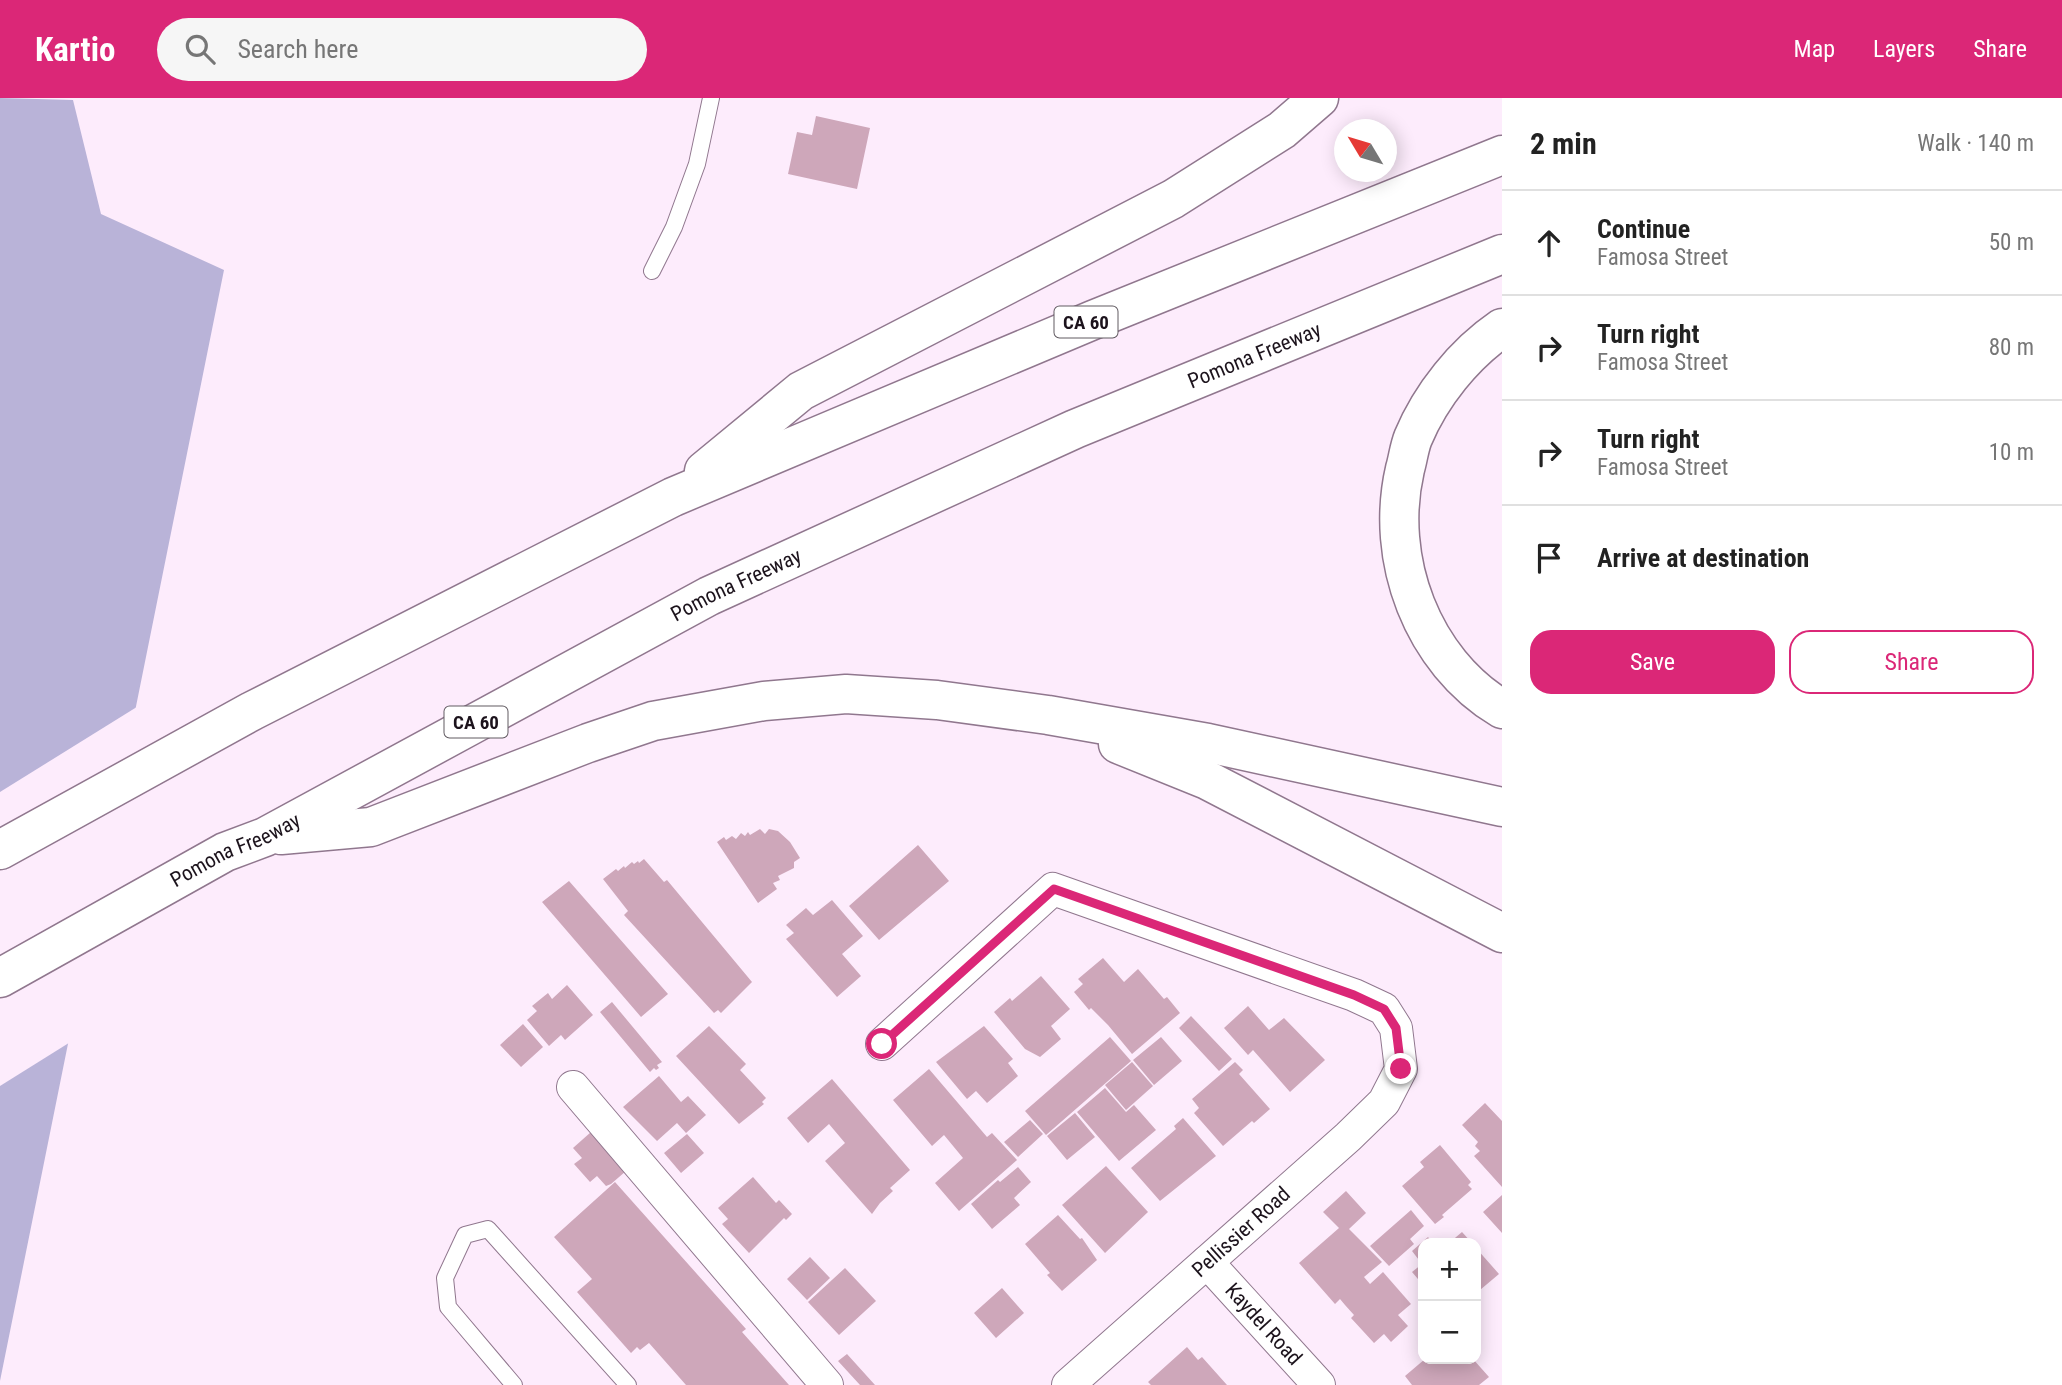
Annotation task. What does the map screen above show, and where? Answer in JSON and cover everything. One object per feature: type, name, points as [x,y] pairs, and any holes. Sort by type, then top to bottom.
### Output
[{"type":"highway","points":[[657,505],[801,391],[1173,199],[1282,130],[1320,98]]},
{"type":"highway","name":"CA 60","points":[[0,850],[252,711],[657,505],[1093,320],[1502,155]]},
{"type":"highway","name":"Pomona Freeway","points":[[0,978],[225,852],[265,837],[698,601],[1075,429],[1502,254]]},
{"type":"highway","points":[[1502,328],[1480,343],[1440,390],[1412,439],[1400,493],[1401,554],[1416,609],[1445,659],[1483,698],[1502,709]]},
{"type":"highway","points":[[265,837],[371,827],[588,743],[668,718],[764,701],[846,694],[937,699],[1048,715],[1208,743],[1502,807]]},
{"type":"highway","points":[[1048,715],[1207,780],[1502,933]]},
{"type":"street","name":"Pellissier Road","points":[[882,1044],[1054,889],[1354,995],[1384,1009],[1396,1028],[1401,1069],[1384,1101],[1068,1385]]},
{"type":"street","points":[[573,1087],[827,1385]]},
{"type":"street","name":"Kaydel Road","points":[[1208,1262],[1319,1385]]},
{"type":"lane","points":[[652,271],[674,227],[697,164],[711,98]]},
{"type":"lane","points":[[514,1385],[448,1307],[445,1278],[465,1235],[488,1229],[628,1385]]},
{"type":"shaded area","points":[[0,98],[73,100],[101,214],[224,270],[0,1381]]},
{"type":"pier","points":[[140,705],[72,1041],[0,1086],[0,792]]},
{"type":"building","points":[[816,116],[870,128],[857,189],[788,174],[797,132],[812,135]]},
{"type":"building","points":[[760,829],[765,834],[769,829],[778,831],[790,842],[800,858],[794,862],[794,868],[778,876],[780,880],[773,883],[777,889],[758,903],[717,842],[724,837],[726,840],[732,836],[736,839],[741,833],[745,836],[748,832],[750,835]]},
{"type":"building","points":[[918,845],[949,881],[879,940],[849,906]]},
{"type":"building","points":[[644,859],[664,882],[667,880],[752,982],[721,1013],[718,1010],[714,1013],[624,915],[628,911],[603,879],[616,869],[618,871],[632,862],[639,863]]},
{"type":"building","points":[[569,881],[668,994],[641,1017],[542,902]]},
{"type":"building","points":[[832,900],[863,936],[842,954],[861,976],[837,997],[786,939],[794,933],[786,925],[806,908],[813,915]]},
{"type":"building","points":[[1103,958],[1124,982],[1138,969],[1180,1013],[1132,1054],[1108,1025],[1091,1008],[1089,1010],[1074,992],[1083,984],[1078,979]]},
{"type":"building","points":[[1041,976],[1070,1009],[1051,1026],[1061,1039],[1040,1057],[1025,1049],[994,1012],[1010,998],[1012,1001]]},
{"type":"building","points":[[567,985],[593,1015],[565,1040],[561,1035],[549,1046],[527,1020],[537,1011],[532,1006],[548,993],[552,999]]},
{"type":"building","points":[[612,1002],[662,1062],[657,1065],[659,1068],[650,1072],[600,1012]]},
{"type":"building","points":[[1248,1006],[1269,1030],[1284,1018],[1325,1060],[1290,1092],[1253,1050],[1248,1055],[1224,1028]]},
{"type":"building","points":[[1191,1016],[1232,1059],[1219,1071],[1179,1028]]},
{"type":"building","points":[[523,1024],[543,1047],[521,1067],[500,1045]]},
{"type":"building","points":[[709,1026],[746,1064],[740,1070],[766,1098],[762,1102],[764,1104],[739,1124],[676,1056]]},
{"type":"building","points":[[984,1026],[1013,1059],[1008,1063],[1018,1076],[987,1103],[976,1091],[967,1099],[936,1062]]},
{"type":"building","points":[[1110,1037],[1131,1061],[1046,1135],[1025,1111]]},
{"type":"building","points":[[1161,1037],[1182,1061],[1154,1085],[1133,1060]]},
{"type":"building","points":[[1132,1062],[1153,1086],[1126,1110],[1105,1085]]},
{"type":"building","points":[[1235,1062],[1243,1070],[1239,1074],[1270,1109],[1223,1146],[1194,1113],[1199,1108],[1192,1099]]},
{"type":"building","points":[[929,1069],[987,1137],[992,1133],[1017,1160],[959,1211],[935,1183],[963,1158],[944,1135],[932,1146],[893,1100]]},
{"type":"building","points":[[659,1076],[681,1102],[688,1096],[706,1115],[686,1133],[677,1123],[657,1141],[623,1107]]},
{"type":"building","points":[[832,1079],[910,1170],[890,1188],[893,1191],[872,1214],[825,1161],[845,1143],[829,1124],[808,1143],[787,1118]]},
{"type":"building","points":[[1105,1088],[1126,1112],[1134,1105],[1156,1130],[1119,1161],[1077,1112]]},
{"type":"building","points":[[1485,1103],[1502,1121],[1502,1187],[1474,1156],[1480,1151],[1475,1146],[1478,1142],[1462,1125]]},
{"type":"building","points":[[1075,1113],[1095,1137],[1067,1160],[1047,1136]]},
{"type":"building","points":[[1183,1118],[1216,1156],[1160,1201],[1131,1168],[1176,1129],[1174,1126]]},
{"type":"building","points":[[1030,1120],[1043,1134],[1018,1157],[1004,1142]]},
{"type":"building","points":[[591,1132],[626,1171],[606,1186],[597,1176],[590,1182],[574,1164],[582,1158],[573,1148]]},
{"type":"building","points":[[687,1134],[704,1153],[681,1173],[664,1153]]},
{"type":"building","points":[[1440,1145],[1471,1182],[1468,1185],[1472,1189],[1435,1224],[1402,1186],[1424,1167],[1420,1162]]},
{"type":"building","points":[[1106,1166],[1148,1212],[1105,1253],[1062,1205]]},
{"type":"building","points":[[1018,1167],[1031,1182],[1014,1198],[1020,1205],[992,1229],[971,1204],[998,1180],[1000,1182]]},
{"type":"building","points":[[753,1177],[776,1203],[779,1200],[792,1214],[786,1220],[784,1218],[749,1253],[722,1224],[728,1219],[718,1208]]},
{"type":"building","points":[[615,1182],[746,1329],[742,1332],[789,1385],[686,1385],[649,1343],[640,1350],[637,1347],[631,1353],[577,1292],[592,1279],[554,1237]]},
{"type":"building","points":[[1346,1191],[1366,1213],[1349,1229],[1382,1262],[1364,1277],[1370,1284],[1383,1272],[1411,1304],[1398,1315],[1408,1326],[1391,1342],[1384,1334],[1374,1343],[1351,1318],[1354,1315],[1340,1299],[1335,1304],[1299,1263],[1339,1228],[1323,1212]]},
{"type":"building","points":[[1502,1195],[1502,1233],[1483,1212]]},
{"type":"building","points":[[1411,1210],[1424,1226],[1410,1239],[1414,1244],[1389,1266],[1370,1246]]},
{"type":"building","points":[[1058,1215],[1080,1239],[1082,1238],[1097,1260],[1062,1291],[1025,1244]]},
{"type":"building","points":[[1462,1232],[1467,1238],[1455,1238]]},
{"type":"building","points":[[1418,1246],[1418,1259],[1412,1251]]},
{"type":"building","points":[[1481,1254],[1499,1274],[1481,1289]]},
{"type":"building","points":[[810,1257],[830,1278],[807,1300],[787,1279]]},
{"type":"building","points":[[1418,1267],[1418,1279],[1412,1272]]},
{"type":"building","points":[[845,1268],[876,1301],[839,1335],[808,1302]]},
{"type":"building","points":[[1002,1288],[1024,1313],[996,1338],[974,1313]]},
{"type":"building","points":[[1187,1347],[1198,1360],[1202,1357],[1227,1385],[1151,1385],[1148,1382]]},
{"type":"building","points":[[847,1354],[875,1385],[860,1385],[838,1361]]},
{"type":"building","points":[[1419,1364],[1477,1364],[1489,1377],[1479,1385],[1412,1385],[1405,1376]]},
{"type":"route","points":[[882,1044],[1054,889],[1354,995],[1384,1009],[1396,1028],[1401,1069]]}]
